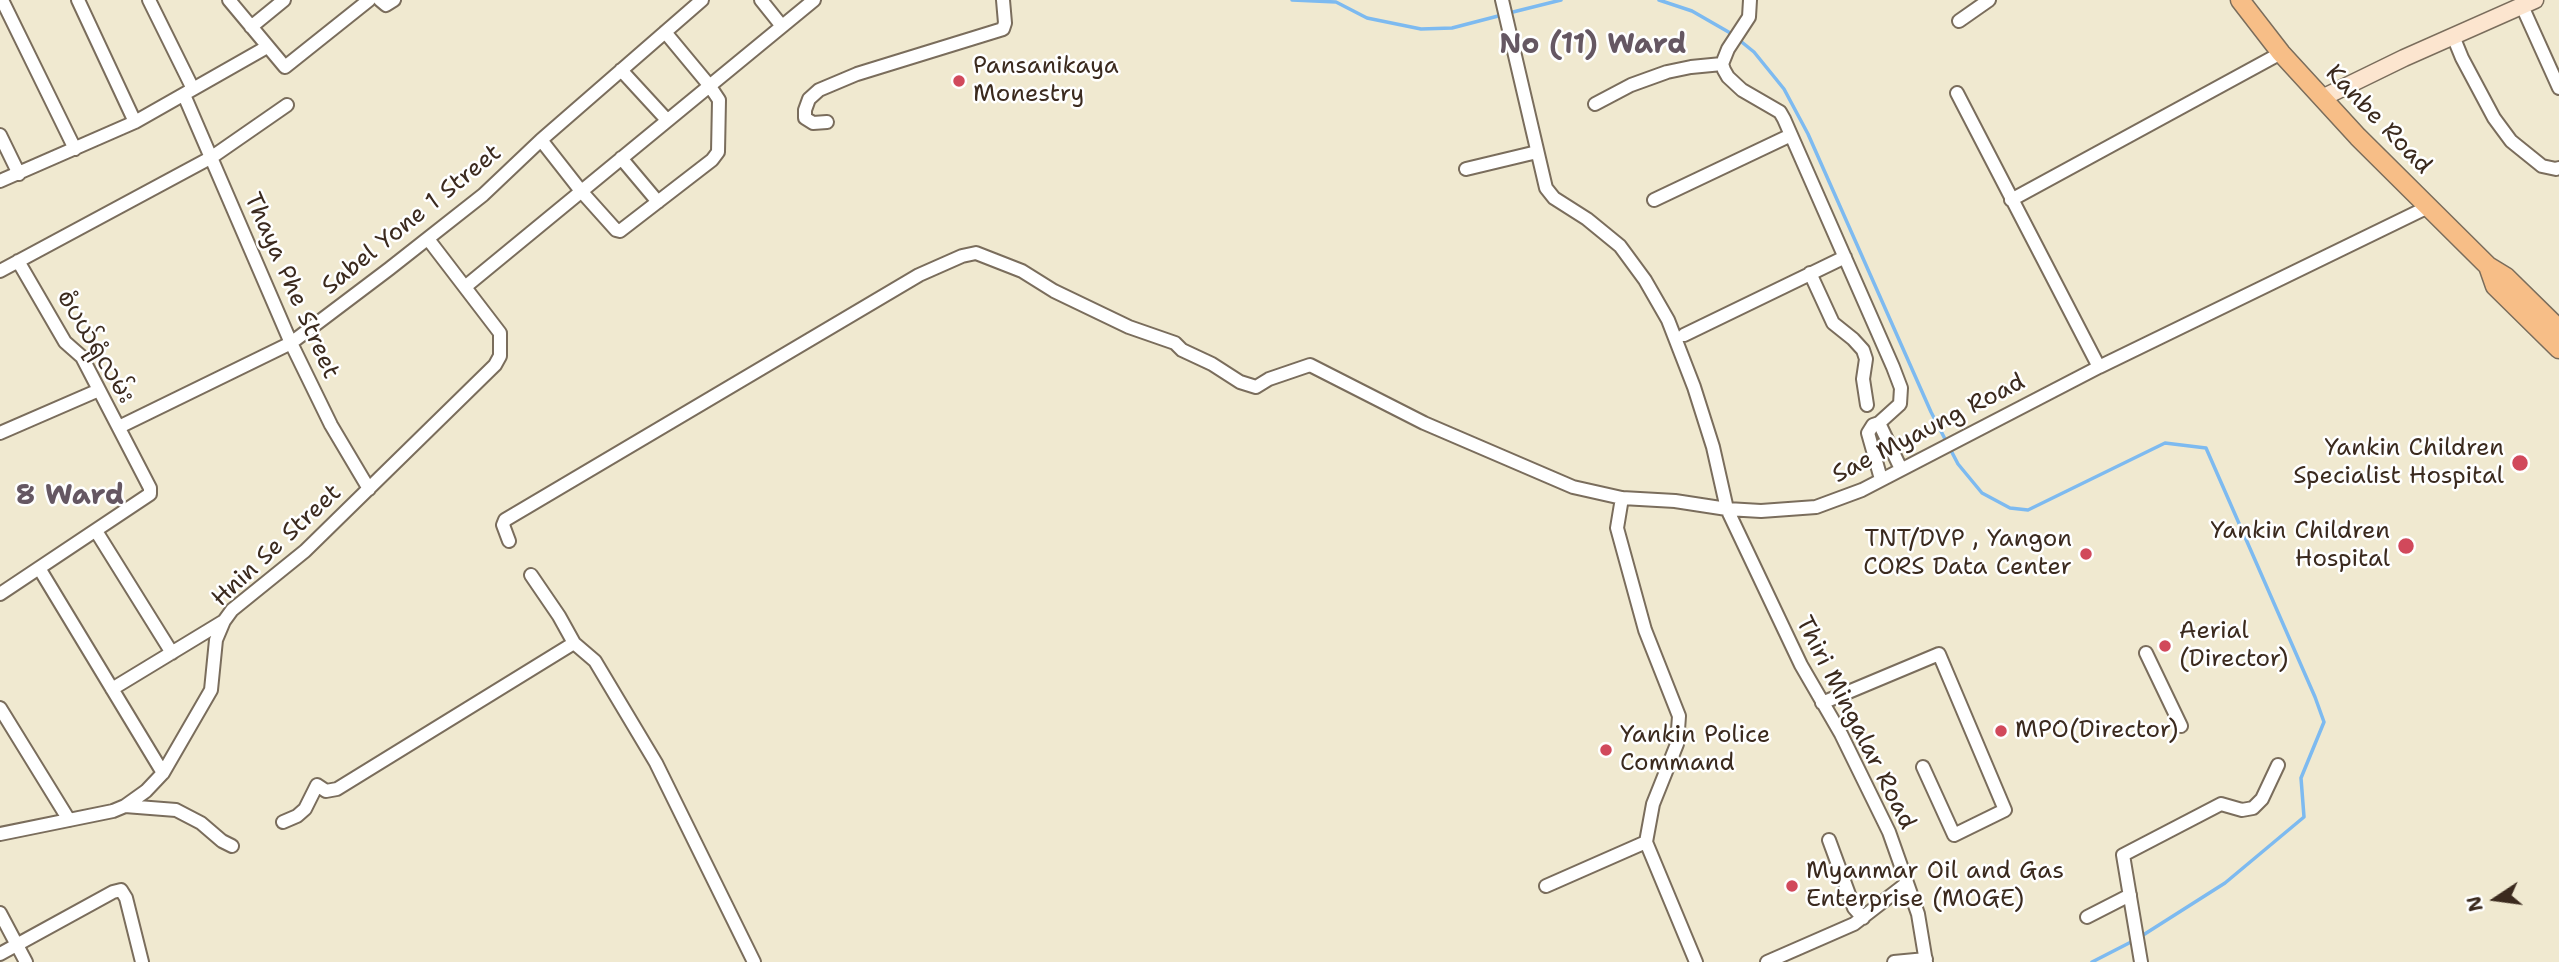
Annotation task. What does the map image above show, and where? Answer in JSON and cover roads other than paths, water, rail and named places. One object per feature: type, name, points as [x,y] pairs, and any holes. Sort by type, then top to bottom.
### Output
[{"type":"main road","name":"Kanbe Road","points":[[2240,0],[2281,53],[2322,98],[2487,266],[2506,277],[2559,329]]},
{"type":"main road","points":[[2322,98],[2528,3]]},
{"type":"main road","name":"Kanbe Road","points":[[2487,266],[2495,286],[2559,349]]},
{"type":"street","points":[[2,0],[75,149]]},
{"type":"street","points":[[78,0],[135,122]]},
{"type":"street","name":"Thaya Phe Street","points":[[149,0],[291,342],[331,425],[369,489]]},
{"type":"street","points":[[229,0],[282,66],[289,65],[369,0]]},
{"type":"street","points":[[251,27],[284,0]]},
{"type":"street","name":"Sabel Yone 1 Street","points":[[119,427],[291,342],[483,195],[541,140],[702,0]]},
{"type":"street","points":[[761,0],[781,25]]},
{"type":"street","points":[[465,287],[814,0]]},
{"type":"street","points":[[827,122],[813,123],[805,118],[809,99],[819,90],[857,74],[1003,29],[1003,0]]},
{"type":"street","name":"Thiri Mingalar Road","points":[[1502,0],[1546,188],[1554,198],[1587,219],[1620,246],[1668,320],[1694,387],[1713,447],[1727,509],[1801,665],[1889,832],[1918,914],[1926,961]]},
{"type":"street","points":[[1751,0],[1749,17],[1728,49],[1722,64],[1728,78],[1742,90],[1780,112],[1878,330],[1901,388],[1900,404],[1879,423],[1873,425],[1868,433],[1881,480]]},
{"type":"street","points":[[1959,21],[1989,0]]},
{"type":"street","points":[[2528,3],[2559,88]]},
{"type":"street","points":[[541,140],[582,191],[616,230],[620,231],[712,160],[718,152],[720,105],[717,96],[665,32]]},
{"type":"street","points":[[2454,36],[2462,58],[2494,118],[2511,141],[2542,166],[2559,168]]},
{"type":"street","points":[[0,181],[135,122],[267,47]]},
{"type":"street","points":[[2011,200],[2281,53]]},
{"type":"street","points":[[1595,104],[1631,85],[1667,72],[1690,66],[1722,64]]},
{"type":"street","points":[[621,70],[667,120]]},
{"type":"street","points":[[1957,93],[2099,367]]},
{"type":"street","points":[[0,271],[212,157],[287,105]]},
{"type":"street","points":[[0,135],[19,174]]},
{"type":"street","points":[[1654,200],[1791,135]]},
{"type":"street","points":[[1466,169],[1537,152]]},
{"type":"street","points":[[621,158],[658,202]]},
{"type":"street","name":"Sae Myaung Road","points":[[509,541],[503,525],[505,520],[919,275],[976,253],[1022,271],[1129,327],[1175,343],[1182,350],[1212,364],[1240,382],[1256,387],[1269,379],[1310,365],[1424,423],[1573,486],[1622,498],[1761,511],[1816,507],[1881,480],[2099,367],[2428,207]]},
{"type":"street","name":"Hnin Se Street","points":[[0,834],[124,806],[146,791],[163,773],[211,690],[216,640],[224,621],[240,603],[305,551],[495,365],[500,356],[500,333],[428,239]]},
{"type":"street","points":[[1684,334],[1845,257]]},
{"type":"street","name":"စံပယ်ရုံလမ်း","points":[[18,261],[65,342],[82,357],[150,488],[150,494],[96,531]]},
{"type":"street","points":[[1810,273],[1833,323],[1863,350],[1866,359],[1863,379],[1867,405]]},
{"type":"street","points":[[0,433],[99,390]]},
{"type":"street","points":[[1879,423],[1901,469]]},
{"type":"street","points":[[1622,498],[1617,528],[1645,630],[1679,716],[1677,744],[1653,804],[1646,842],[1696,962]]},
{"type":"street","points":[[0,594],[96,531],[172,653]]},
{"type":"street","points":[[39,568],[163,773]]},
{"type":"street","points":[[531,575],[574,643],[595,661],[656,763],[754,962]]},
{"type":"street","points":[[112,689],[224,621]]},
{"type":"street","points":[[284,822],[305,809],[317,785],[326,791],[337,789],[574,643]]},
{"type":"street","points":[[2146,653],[2181,726]]},
{"type":"street","points":[[1822,703],[1939,654],[2005,810],[1954,835],[1923,767]]},
{"type":"street","points":[[0,708],[69,820]]},
{"type":"street","points":[[2141,962],[2123,855],[2221,804],[2242,810],[2253,808],[2262,799],[2278,765]]},
{"type":"street","points":[[124,806],[176,810],[201,823],[232,846]]},
{"type":"street","points":[[1829,840],[1854,908],[1863,918]]},
{"type":"street","points":[[1546,886],[1646,842]]},
{"type":"street","points":[[1767,962],[1863,918],[1907,883]]},
{"type":"street","points":[[0,954],[121,890],[126,898],[142,962]]},
{"type":"street","points":[[2087,917],[2130,895]]},
{"type":"street","points":[[0,913],[26,962]]},
{"type":"street","points":[[1894,962],[1926,961]]},
{"type":"waterway","points":[[1292,0],[1336,2],[1367,18],[1421,29],[1452,28],[1502,15]]},
{"type":"waterway","points":[[1509,13],[1561,0]]},
{"type":"waterway","points":[[1659,0],[1692,11],[1732,34]]},
{"type":"waterway","points":[[1738,39],[1754,52],[1784,89],[1808,134],[1931,412],[1958,464],[1982,493],[2010,508],[2028,510],[2165,443],[2206,448],[2324,722],[2301,778],[2304,817],[2225,883],[2140,937]]},
{"type":"waterway","points":[[2092,962],[2133,941]]},
{"type":"place","name":"Pansanikaya Monestry","points":[[959,81]]},
{"type":"place","name":"Yankin Children Specialist Hospital","points":[[2520,463]]},
{"type":"place","name":"Yankin Children Hospital","points":[[2406,546]]},
{"type":"place","name":"TNT/DVP , Yangon CORS Data Center","points":[[2086,554]]},
{"type":"place","name":"Aerial (Director)","points":[[2165,646]]},
{"type":"place","name":"MPO(Director)","points":[[2001,731]]},
{"type":"place","name":"Yankin Police Command","points":[[1606,750]]},
{"type":"place","name":"Myanmar Oil and Gas Enterprise (MOGE)","points":[[1792,886]]},
{"type":"district","name":"No (11) Ward","points":[[1593,46]]},
{"type":"district","name":"8 Ward","points":[[70,497]]}]
